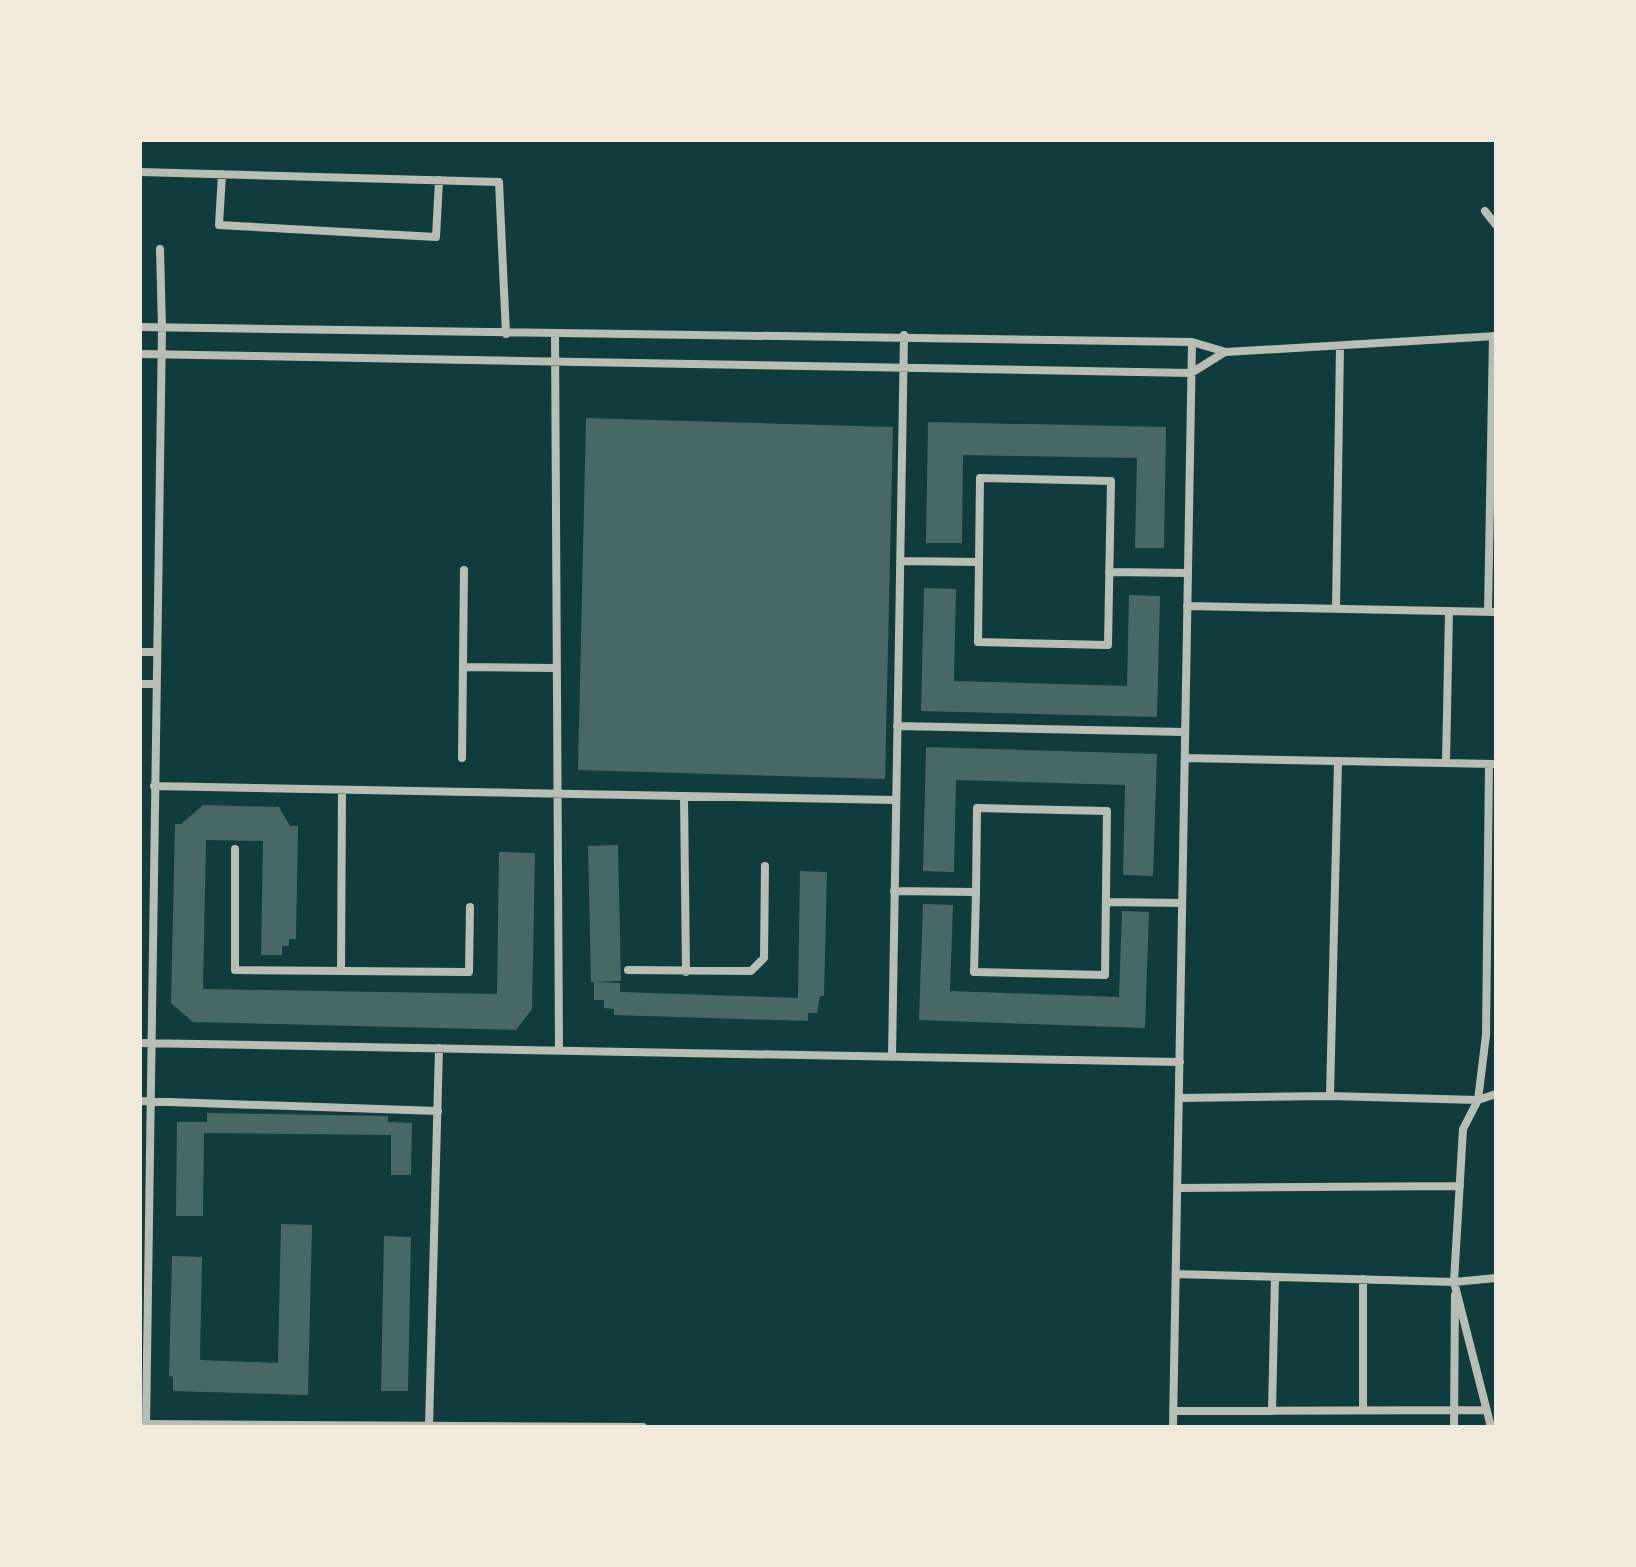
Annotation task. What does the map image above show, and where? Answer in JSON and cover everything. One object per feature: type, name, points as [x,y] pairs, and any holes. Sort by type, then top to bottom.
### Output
[{"type":"street","points":[[140,172],[499,182],[506,334]]},
{"type":"street","points":[[222,174],[219,225],[436,237],[439,180]]},
{"type":"street","points":[[1485,211],[1496,225]]},
{"type":"street","points":[[160,249],[162,328],[159,354],[152,1043],[144,1425],[643,1427]]},
{"type":"street","points":[[140,327],[506,334],[904,335],[1192,342],[1226,352],[1495,336],[1492,612],[1187,606]]},
{"type":"street","points":[[555,334],[559,1050]]},
{"type":"street","points":[[892,1057],[904,335]]},
{"type":"street","points":[[1173,1427],[1192,342]]},
{"type":"street","points":[[1336,609],[1340,346]]},
{"type":"street","points":[[140,354],[1191,373],[1226,352]]},
{"type":"street","points":[[980,478],[1111,481],[1108,645],[978,642],[979,562],[980,478]]},
{"type":"street","points":[[900,561],[979,562]]},
{"type":"street","points":[[462,758],[464,570]]},
{"type":"street","points":[[1109,572],[1188,573]]},
{"type":"street","points":[[1446,763],[1449,611]]},
{"type":"street","points":[[140,652],[156,652]]},
{"type":"street","points":[[463,667],[556,668]]},
{"type":"street","points":[[140,684],[155,684]]},
{"type":"street","points":[[897,726],[1185,732]]},
{"type":"street","points":[[1185,758],[1493,764],[1486,1035],[1478,1100],[1463,1129],[1454,1282],[1454,1427]]},
{"type":"street","points":[[1330,1096],[1338,761]]},
{"type":"street","points":[[154,786],[896,800]]},
{"type":"street","points":[[341,971],[342,790]]},
{"type":"street","points":[[684,796],[686,972]]},
{"type":"street","points":[[977,808],[1107,811],[1105,975],[974,972],[976,892],[977,808]]},
{"type":"street","points":[[235,849],[235,970],[469,972],[470,907]]},
{"type":"street","points":[[628,970],[751,971],[764,958],[765,866]]},
{"type":"street","points":[[894,891],[976,892]]},
{"type":"street","points":[[1106,902],[1182,903]]},
{"type":"street","points":[[140,964],[152,964]]},
{"type":"street","points":[[140,1043],[1180,1062]]},
{"type":"street","points":[[429,1426],[439,1048]]},
{"type":"street","points":[[1179,1098],[1330,1096],[1478,1100],[1496,1094]]},
{"type":"street","points":[[140,1101],[438,1111]]},
{"type":"street","points":[[1177,1188],[1460,1186]]},
{"type":"street","points":[[1176,1274],[1454,1282],[1496,1278]]},
{"type":"street","points":[[1272,1411],[1275,1277]]},
{"type":"street","points":[[1363,1279],[1363,1410]]},
{"type":"street","points":[[1454,1282],[1491,1427]]},
{"type":"street","points":[[1173,1411],[1486,1410]]},
{"type":"building","points":[[586,418],[893,427],[885,779],[578,770]]},
{"type":"building","points":[[928,422],[1166,427],[1164,548],[1135,548],[1137,458],[963,455],[962,543],[926,543]]},
{"type":"building","points":[[924,588],[956,589],[954,681],[1127,686],[1129,595],[1160,596],[1157,717],[921,711]]},
{"type":"building","points":[[926,747],[1157,754],[1153,876],[1123,875],[1125,785],[956,780],[954,872],[923,871]]},
{"type":"building","points":[[203,805],[279,807],[290,826],[298,826],[296,939],[289,939],[289,946],[282,946],[282,955],[261,955],[263,841],[206,840],[203,989],[497,994],[499,852],[535,853],[532,1009],[516,1030],[193,1022],[171,1003],[175,824],[181,824]]},
{"type":"building","points":[[618,845],[621,981],[591,982],[588,846]]},
{"type":"building","points":[[800,871],[827,872],[824,996],[820,996],[817,1013],[808,1013],[808,1021],[614,1015],[614,1009],[604,1008],[604,1000],[594,1000],[594,982],[620,983],[620,992],[798,998]]},
{"type":"building","points":[[923,904],[953,905],[950,991],[1119,997],[1122,911],[1149,912],[1145,1028],[919,1020]]},
{"type":"building","points":[[207,1113],[388,1116],[388,1122],[412,1123],[411,1175],[391,1175],[391,1135],[204,1133],[203,1216],[176,1216],[177,1122],[207,1122]]},
{"type":"building","points":[[281,1224],[312,1225],[308,1395],[173,1391],[173,1377],[169,1376],[172,1256],[202,1257],[200,1360],[278,1363]]},
{"type":"building","points":[[384,1236],[411,1237],[408,1391],[381,1391]]}]
